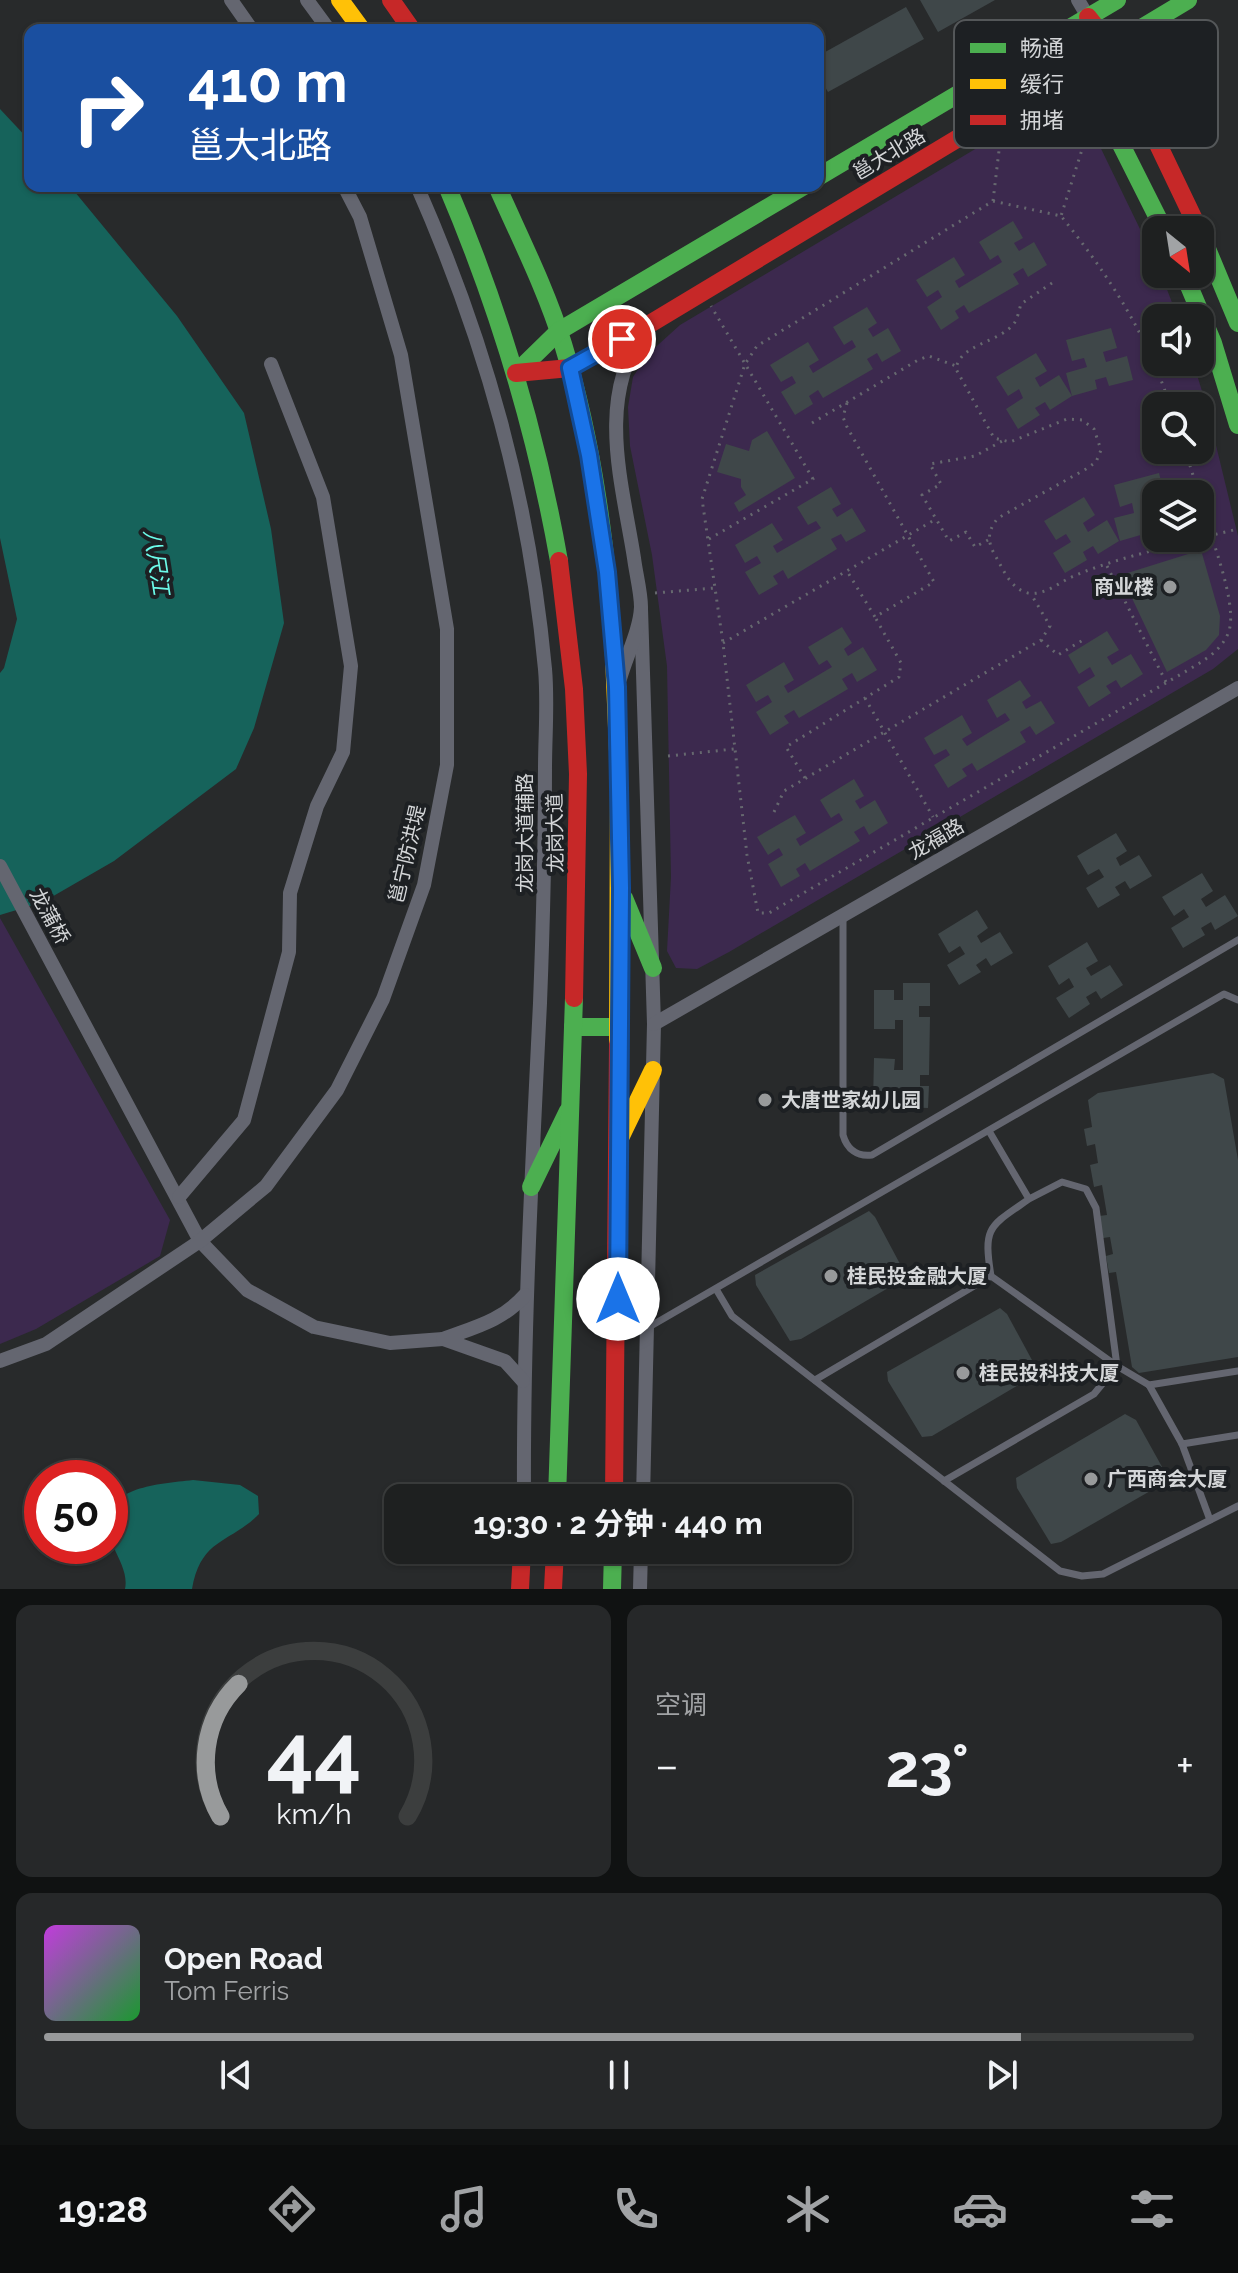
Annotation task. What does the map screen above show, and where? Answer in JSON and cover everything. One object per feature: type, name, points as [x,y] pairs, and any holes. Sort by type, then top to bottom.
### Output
[{"type":"main road","points":[[340,0],[358,24]]},
{"type":"main road","points":[[391,0],[408,24]]},
{"type":"main road","name":"邕大北路","points":[[1083,20],[1117,0]]},
{"type":"main road","name":"邕大北路","points":[[1155,20],[1188,0]]},
{"type":"main road","name":"邕大北路","points":[[824,173],[954,96]]},
{"type":"main road","name":"邕大北路","points":[[570,368],[702,293],[954,140]]},
{"type":"main road","points":[[1123,148],[1157,216]]},
{"type":"main road","points":[[1160,148],[1193,216]]},
{"type":"main road","name":"龙岗大道","points":[[449,192],[496,310],[541,465],[560,577],[574,691],[579,870],[557,1484]]},
{"type":"main road","points":[[500,192],[559,331],[570,368],[589,455],[607,572],[617,687],[621,888],[614,1484]]},
{"type":"main road","points":[[516,373],[559,331],[794,192]]},
{"type":"main road","points":[[1214,265],[1238,323]]},
{"type":"main road","points":[[1190,288],[1213,343],[1238,425]]},
{"type":"main road","points":[[516,373],[570,368]]},
{"type":"main road","points":[[621,888],[653,968]]},
{"type":"main road","points":[[573,1027],[618,1027]]},
{"type":"main road","points":[[619,1141],[653,1070]]},
{"type":"main road","points":[[531,1187],[571,1104]]},
{"type":"main road","points":[[520,1589],[521,1564]]},
{"type":"main road","points":[[552,1564],[553,1589]]},
{"type":"main road","points":[[612,1589],[613,1564]]},
{"type":"street","points":[[231,0],[248,24]]},
{"type":"street","points":[[307,0],[325,24]]},
{"type":"street","points":[[1078,0],[1088,17]]},
{"type":"street","name":"邕宁防洪堤","points":[[0,1361],[46,1344],[200,1241],[266,1186],[337,1090],[383,999],[424,885],[447,765],[447,629],[401,355],[360,217],[347,192]]},
{"type":"street","name":"龙岗大道辅路","points":[[420,192],[456,275],[489,374],[513,467],[531,564],[545,672],[545,896],[525,1295],[524,1484]]},
{"type":"street","points":[[643,1484],[653,968],[640,601],[617,449],[615,411],[620,376],[629,351],[648,325]]},
{"type":"street","points":[[179,1197],[244,1120],[289,952],[290,893],[317,806],[343,752],[351,666],[323,497],[271,364]]},
{"type":"street","points":[[617,687],[640,601]]},
{"type":"street","name":"龙福路","points":[[654,1024],[1238,688]]},
{"type":"street","name":"龙蒲桥","points":[[0,866],[200,1241],[247,1290],[314,1327],[390,1343],[443,1339]]},
{"type":"street","points":[[443,1339],[496,1321],[510,1312],[525,1295]]},
{"type":"street","points":[[443,1339],[505,1361],[523,1381]]},
{"type":"street","points":[[640,1589],[641,1564]]},
{"type":"lane","points":[[843,916],[843,1135],[855,1153],[863,1156],[872,1155],[1238,940]]},
{"type":"lane","points":[[647,1328],[1224,994],[1238,1000]]},
{"type":"lane","points":[[989,1131],[1029,1199]]},
{"type":"lane","points":[[944,1481],[1094,1394],[1117,1366],[1096,1208],[1086,1189],[1062,1182],[1029,1199],[992,1224],[986,1246],[991,1276],[1117,1366],[1149,1385],[1182,1444],[1210,1520]]},
{"type":"lane","points":[[815,1380],[991,1276]]},
{"type":"lane","points":[[716,1289],[732,1316],[1060,1571],[1082,1576],[1103,1574],[1238,1506]]},
{"type":"lane","points":[[1149,1385],[1238,1371]]},
{"type":"lane","points":[[1182,1444],[1238,1435]]},
{"type":"path","points":[[993,201],[999,148]]},
{"type":"path","points":[[1061,216],[1083,148]]},
{"type":"path","points":[[1164,392],[1146,347],[1118,294],[1061,216],[993,201],[757,346],[745,364],[702,499],[723,643],[754,909],[758,913],[769,913],[1210,656],[1228,634],[1232,612],[1214,549]]},
{"type":"path","points":[[1002,441],[986,429],[956,366],[961,357],[1010,327],[1017,318],[1021,304],[1052,283]]},
{"type":"path","points":[[702,293],[813,479],[709,539]]},
{"type":"path","points":[[812,423],[918,360],[929,356],[956,366]]},
{"type":"path","points":[[847,403],[843,417],[847,427],[910,534],[934,582],[875,617]]},
{"type":"path","points":[[774,812],[784,791],[1041,640],[1050,626],[1031,594],[1013,585],[988,540],[991,527],[998,518],[1096,462],[1101,450],[1094,429],[1082,420],[1067,419],[1020,440],[1002,441],[975,456],[930,464],[941,484],[922,495],[949,541],[966,532],[975,547],[988,540]]},
{"type":"path","points":[[723,643],[936,519]]},
{"type":"path","points":[[1214,534],[1238,529]]},
{"type":"path","points":[[1031,594],[1044,592],[1074,576],[1154,552]]},
{"type":"path","points":[[1107,566],[1166,682]]},
{"type":"path","points":[[805,779],[786,747],[899,677],[901,670],[901,663],[847,571]]},
{"type":"path","points":[[640,601],[715,588]]},
{"type":"path","points":[[1041,640],[1058,655],[1083,640]]},
{"type":"path","points":[[865,698],[933,817]]},
{"type":"path","points":[[668,756],[734,749]]},
{"type":"shaded area","points":[[977,148],[1101,148],[1142,233],[1142,288],[1166,288],[1173,304],[1142,304],[1142,376],[1197,376],[1202,392],[1142,392],[1142,464],[1214,464],[1214,437],[1238,536],[1238,649],[1213,669],[729,952],[697,969],[676,968],[667,951],[671,877],[667,666],[652,555],[630,446],[628,407],[633,377],[648,354],[680,325]]},
{"type":"shaded area","points":[[0,918],[170,1220],[160,1256],[36,1329],[0,1344]]},
{"type":"water","name":"八尺江","points":[[0,109],[24,135],[24,192],[75,192],[177,316],[244,413],[271,529],[284,623],[254,728],[236,769],[114,861],[43,902],[0,915],[0,673],[17,619],[0,538]]},
{"type":"water","points":[[193,1480],[240,1485],[258,1496],[259,1514],[209,1551],[196,1572],[192,1589],[125,1589],[121,1564],[128,1564],[128,1493],[159,1484]]},
{"type":"building","points":[[920,0],[995,0],[954,20],[954,23],[938,32]]},
{"type":"building","points":[[906,7],[924,39],[828,92],[824,85],[824,53]]},
{"type":"building","points":[[1013,221],[1023,238],[1014,243],[1019,251],[1034,242],[1047,265],[1028,277],[1023,268],[1013,274],[1019,284],[969,313],[964,305],[955,311],[959,318],[941,330],[927,307],[942,297],[938,290],[927,297],[916,280],[954,257],[965,275],[955,281],[959,288],[1002,262],[998,255],[990,260],[979,242]]},
{"type":"building","points":[[867,307],[877,323],[868,329],[873,337],[888,328],[901,351],[882,362],[877,353],[867,359],[873,369],[823,398],[818,390],[809,396],[813,404],[795,415],[781,392],[796,383],[792,376],[781,382],[770,365],[808,342],[819,360],[809,366],[813,373],[856,347],[852,340],[844,345],[833,327]]},
{"type":"building","points":[[1111,328],[1117,348],[1103,352],[1106,362],[1127,356],[1133,380],[1109,386],[1106,377],[1095,380],[1097,389],[1072,396],[1066,373],[1087,367],[1084,358],[1072,361],[1066,340]]},
{"type":"building","points":[[1036,353],[1047,371],[1035,378],[1040,387],[1059,375],[1072,396],[1050,410],[1045,402],[1035,408],[1040,415],[1018,429],[1006,409],[1023,398],[1019,389],[1008,396],[996,377]]},
{"type":"building","points":[[767,431],[795,478],[739,512],[734,503],[746,495],[741,479],[717,472],[726,444],[749,451],[752,440]]},
{"type":"building","points":[[1159,473],[1161,480],[1142,480],[1142,535],[1120,541],[1114,518],[1134,513],[1132,503],[1120,507],[1114,485]]},
{"type":"building","points":[[831,487],[841,504],[832,509],[837,517],[852,508],[866,531],[846,542],[841,534],[831,539],[837,549],[788,579],[783,570],[773,576],[778,584],[759,595],[745,572],[761,563],[757,556],[745,563],[735,545],[772,523],[783,540],[773,546],[777,553],[821,528],[816,521],[808,525],[797,507]]},
{"type":"building","points":[[1084,497],[1095,515],[1083,523],[1088,532],[1107,520],[1119,541],[1098,554],[1093,546],[1083,552],[1087,560],[1065,573],[1053,553],[1071,542],[1066,534],[1056,540],[1044,521]]},
{"type":"building","points":[[1202,552],[1220,616],[1219,635],[1206,650],[1167,672],[1121,575]]},
{"type":"building","points":[[842,627],[852,643],[844,649],[848,656],[863,647],[877,670],[857,682],[852,673],[842,679],[848,689],[799,718],[794,710],[784,716],[789,723],[770,735],[756,712],[772,702],[768,695],[756,702],[746,685],[784,662],[794,680],[784,686],[788,693],[832,667],[827,660],[819,665],[808,647]]},
{"type":"building","points":[[1107,631],[1119,650],[1107,657],[1112,665],[1131,654],[1143,674],[1121,688],[1116,680],[1106,686],[1111,693],[1089,707],[1077,687],[1095,676],[1090,667],[1079,674],[1068,655]]},
{"type":"building","points":[[1020,680],[1031,696],[1022,702],[1026,709],[1041,701],[1055,723],[1036,735],[1030,726],[1020,732],[1026,742],[977,771],[972,763],[962,769],[967,776],[948,788],[934,765],[950,755],[946,749],[934,755],[924,738],[962,715],[972,733],[962,739],[967,746],[1010,720],[1005,713],[997,718],[987,700]]},
{"type":"building","points":[[854,779],[864,796],[855,801],[860,809],[875,800],[888,823],[869,835],[864,826],[854,832],[860,841],[810,871],[805,863],[796,869],[800,876],[781,887],[768,864],[783,855],[779,848],[768,855],[757,837],[795,815],[806,833],[796,839],[800,846],[843,820],[839,813],[831,818],[820,800]]},
{"type":"building","points":[[1116,833],[1127,851],[1116,858],[1120,866],[1139,855],[1152,876],[1130,889],[1125,881],[1115,887],[1120,895],[1098,908],[1086,888],[1104,877],[1099,869],[1088,875],[1077,856]]},
{"type":"building","points":[[1202,873],[1213,891],[1201,899],[1206,907],[1225,895],[1238,916],[1215,930],[1211,922],[1201,928],[1205,935],[1183,948],[1171,928],[1189,917],[1184,909],[1174,916],[1162,897]]},
{"type":"building","points":[[977,910],[988,928],[977,936],[981,943],[1000,932],[1013,953],[991,966],[986,958],[976,965],[981,972],[959,985],[947,965],[965,954],[960,946],[949,953],[938,934]]},
{"type":"building","points":[[1087,942],[1098,961],[1086,968],[1091,976],[1110,965],[1123,985],[1101,999],[1096,991],[1086,997],[1090,1004],[1069,1018],[1056,998],[1074,987],[1069,978],[1059,985],[1048,966]]},
{"type":"building","points":[[903,983],[930,983],[930,1006],[919,1006],[919,1017],[930,1017],[929,1075],[920,1075],[920,1086],[929,1086],[928,1108],[902,1107],[902,1089],[894,1089],[894,1102],[873,1102],[874,1058],[895,1059],[894,1070],[903,1070],[903,1020],[895,1020],[895,1029],[874,1029],[874,990],[894,990],[894,1000],[903,1000]]},
{"type":"building","points":[[1213,1073],[1224,1079],[1238,1160],[1238,1357],[1139,1373],[1132,1367],[1116,1272],[1109,1273],[1106,1256],[1113,1254],[1110,1237],[1103,1238],[1099,1216],[1107,1215],[1102,1185],[1094,1187],[1090,1165],[1098,1163],[1095,1144],[1087,1146],[1084,1129],[1092,1127],[1088,1100],[1098,1093]]},
{"type":"building","name":"桂民投金融大厦","points":[[869,1211],[907,1277],[801,1339],[790,1341],[756,1285],[755,1275]]},
{"type":"building","name":"桂民投科技大厦","points":[[1000,1308],[1007,1314],[1039,1373],[932,1436],[922,1437],[888,1381],[887,1372]]},
{"type":"building","name":"广西商会大厦","points":[[1125,1414],[1136,1420],[1166,1474],[1166,1482],[1061,1542],[1051,1544],[1017,1488],[1016,1478]]},
{"type":"traffic: fast","points":[[1083,20],[1117,0]]},
{"type":"traffic: fast","points":[[1155,20],[1188,0]]},
{"type":"traffic: fast","points":[[824,173],[954,96]]},
{"type":"traffic: fast","points":[[1123,148],[1157,216]]},
{"type":"traffic: fast","points":[[449,192],[514,370],[539,465],[559,561]]},
{"type":"traffic: fast","points":[[500,192],[549,303],[574,382],[598,499],[614,657]]},
{"type":"traffic: fast","points":[[516,373],[559,331],[794,192]]},
{"type":"traffic: fast","points":[[1214,266],[1238,323]]},
{"type":"traffic: fast","points":[[1190,288],[1213,343],[1238,425]]},
{"type":"traffic: fast","points":[[624,898],[653,968]]},
{"type":"traffic: fast","points":[[557,1484],[574,998]]},
{"type":"traffic: fast","points":[[573,1027],[618,1027]]},
{"type":"traffic: fast","points":[[531,1187],[568,1111]]},
{"type":"traffic: fast","points":[[612,1589],[613,1564]]},
{"type":"traffic: slow","points":[[340,0],[358,24]]},
{"type":"traffic: slow","points":[[614,657],[619,775],[618,1044]]},
{"type":"traffic: slow","points":[[620,1138],[653,1070]]},
{"type":"traffic: jam","points":[[391,0],[408,24]]},
{"type":"traffic: jam","points":[[516,373],[570,368],[648,325],[954,141]]},
{"type":"traffic: jam","points":[[1160,148],[1192,216]]},
{"type":"traffic: jam","points":[[559,561],[574,689],[578,774],[574,998]]},
{"type":"traffic: jam","points":[[614,1484],[618,1044]]},
{"type":"traffic: jam","points":[[520,1589],[521,1564]]},
{"type":"traffic: jam","points":[[553,1589],[554,1564]]},
{"type":"place","name":"商业楼","points":[[1170,587]]},
{"type":"place","name":"大唐世家幼儿园","points":[[765,1100]]},
{"type":"place","name":"桂民投金融大厦","points":[[831,1276]]},
{"type":"place","name":"桂民投科技大厦","points":[[963,1373]]},
{"type":"place","name":"广西商会大厦","points":[[1091,1479]]},
{"type":"route","points":[[618,1299],[621,888],[617,687],[607,572],[589,455],[570,368],[622,339]]}]
